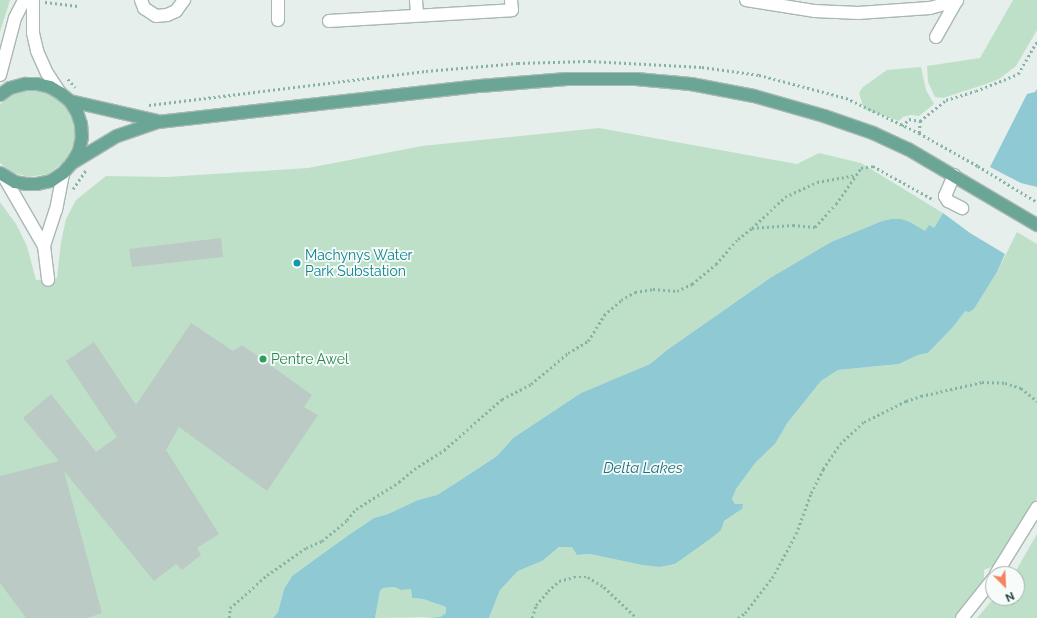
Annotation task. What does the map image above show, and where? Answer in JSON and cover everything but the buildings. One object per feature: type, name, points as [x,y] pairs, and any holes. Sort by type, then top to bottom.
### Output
[{"type":"main road","points":[[72,163],[117,136],[158,122],[480,86],[567,79],[636,79],[705,86],[754,96],[824,116],[873,133],[954,175],[1037,225]]},
{"type":"main road","points":[[0,95],[10,88],[25,84],[37,84],[50,87],[70,101],[77,112],[81,124],[82,138],[79,151],[72,163],[63,173],[51,180],[37,184],[20,183],[2,175]]},
{"type":"main road","points":[[70,101],[158,122]]},
{"type":"street","points":[[0,75],[15,18],[30,0]]},
{"type":"street","points":[[30,0],[37,51],[47,74],[60,93]]},
{"type":"street","points":[[141,0],[144,8],[156,16],[167,15],[176,11],[184,0]]},
{"type":"street","points":[[278,0],[278,20]]},
{"type":"street","points":[[416,0],[417,14]]},
{"type":"street","points":[[329,21],[417,14],[512,10],[511,0]]},
{"type":"street","points":[[746,0],[815,11],[858,13],[903,5],[930,8],[957,0]]},
{"type":"street","points":[[936,37],[957,0]]},
{"type":"street","points":[[44,246],[56,210],[63,173]]},
{"type":"street","points":[[2,175],[44,246],[48,280]]},
{"type":"street","points":[[954,175],[945,196],[948,201],[962,208]]},
{"type":"street","points":[[1001,566],[1037,508]]},
{"type":"street","points":[[962,618],[985,588]]},
{"type":"path","points":[[30,0],[78,6]]},
{"type":"path","points":[[1037,41],[1018,74],[976,91],[946,100],[920,122],[919,133],[978,166],[1037,202]]},
{"type":"path","points":[[902,126],[909,120],[920,122]]},
{"type":"path","points":[[752,228],[793,224],[815,226],[836,204],[861,168],[873,166],[937,202],[945,196]]},
{"type":"path","points":[[229,618],[230,608],[256,587],[267,575],[306,548],[322,541],[347,520],[356,509],[399,482],[414,469],[444,450],[502,399],[531,384],[568,352],[588,341],[597,324],[612,306],[635,292],[653,289],[677,291],[692,284],[716,264],[738,239],[785,197],[817,182],[856,175]]},
{"type":"path","points":[[738,618],[745,613],[772,578],[796,534],[811,493],[823,470],[840,444],[864,422],[906,401],[921,396],[982,382],[1005,383],[1021,388],[1037,401]]},
{"type":"path","points":[[532,618],[536,605],[559,581],[588,577],[604,587],[637,618]]},
{"type":"green space","points":[[0,0],[10,0],[0,32]]},
{"type":"green space","points":[[1013,0],[1037,0],[1037,30],[1016,66],[999,79],[986,84],[943,98],[935,97],[928,82],[927,66],[980,58]]},
{"type":"green space","points":[[921,67],[926,90],[934,104],[919,116],[911,115],[903,117],[899,121],[864,109],[859,93],[863,87],[887,70]]},
{"type":"green space","points":[[30,90],[49,93],[65,105],[74,124],[75,134],[74,144],[64,162],[48,174],[29,177],[11,172],[0,163],[0,104],[11,95]]},
{"type":"green space","name":"Pentre Awel","points":[[599,128],[797,164],[819,153],[861,163],[943,213],[934,228],[925,232],[910,222],[891,219],[882,221],[831,242],[770,278],[667,350],[650,364],[581,393],[513,438],[497,456],[437,495],[418,500],[388,514],[374,518],[350,534],[292,576],[284,589],[278,612],[273,618],[0,618],[0,202],[16,224],[27,246],[36,280],[57,278],[61,242],[66,219],[76,200],[106,176],[166,177],[308,168],[422,146]]},
{"type":"green space","points":[[1017,232],[1037,244],[1037,498],[998,564],[993,566],[985,566],[984,583],[956,618],[489,618],[500,590],[518,571],[542,561],[559,547],[572,547],[578,555],[590,554],[660,567],[675,564],[720,530],[724,521],[742,509],[735,504],[732,498],[736,489],[756,462],[775,444],[788,422],[821,381],[838,370],[899,364],[918,355],[928,353],[953,327],[965,310],[974,309],[997,272]]},
{"type":"green space","points":[[1037,534],[1037,618],[977,618],[987,606],[1025,606],[1025,566],[1019,566]]},
{"type":"green space","points":[[394,587],[401,590],[411,588],[412,598],[423,599],[446,607],[446,613],[440,617],[375,618],[380,591],[383,588]]},
{"type":"water","points":[[1037,89],[1037,187],[1021,183],[990,167],[1027,94],[1035,92]]},
{"type":"water","name":"Delta Lakes","points":[[943,213],[970,233],[1005,254],[997,272],[974,309],[969,312],[965,311],[953,327],[928,353],[918,355],[899,364],[838,370],[821,381],[788,422],[775,444],[756,462],[736,489],[732,499],[735,504],[743,504],[742,509],[724,521],[721,530],[714,536],[675,564],[660,567],[643,565],[590,554],[577,555],[572,547],[559,547],[542,561],[518,571],[500,590],[489,618],[424,618],[440,617],[446,613],[446,607],[423,599],[412,598],[411,589],[401,590],[394,587],[383,588],[380,591],[375,618],[273,618],[278,612],[284,589],[292,576],[350,534],[374,518],[388,514],[418,500],[437,495],[497,456],[513,438],[581,393],[650,364],[667,350],[770,278],[831,242],[882,221],[901,219],[910,222],[925,231],[929,225],[934,228]]},
{"type":"place","name":"Machynys Water Park Substation","points":[[297,263]]},
{"type":"place","name":"Pentre Awel","points":[[263,359]]}]
